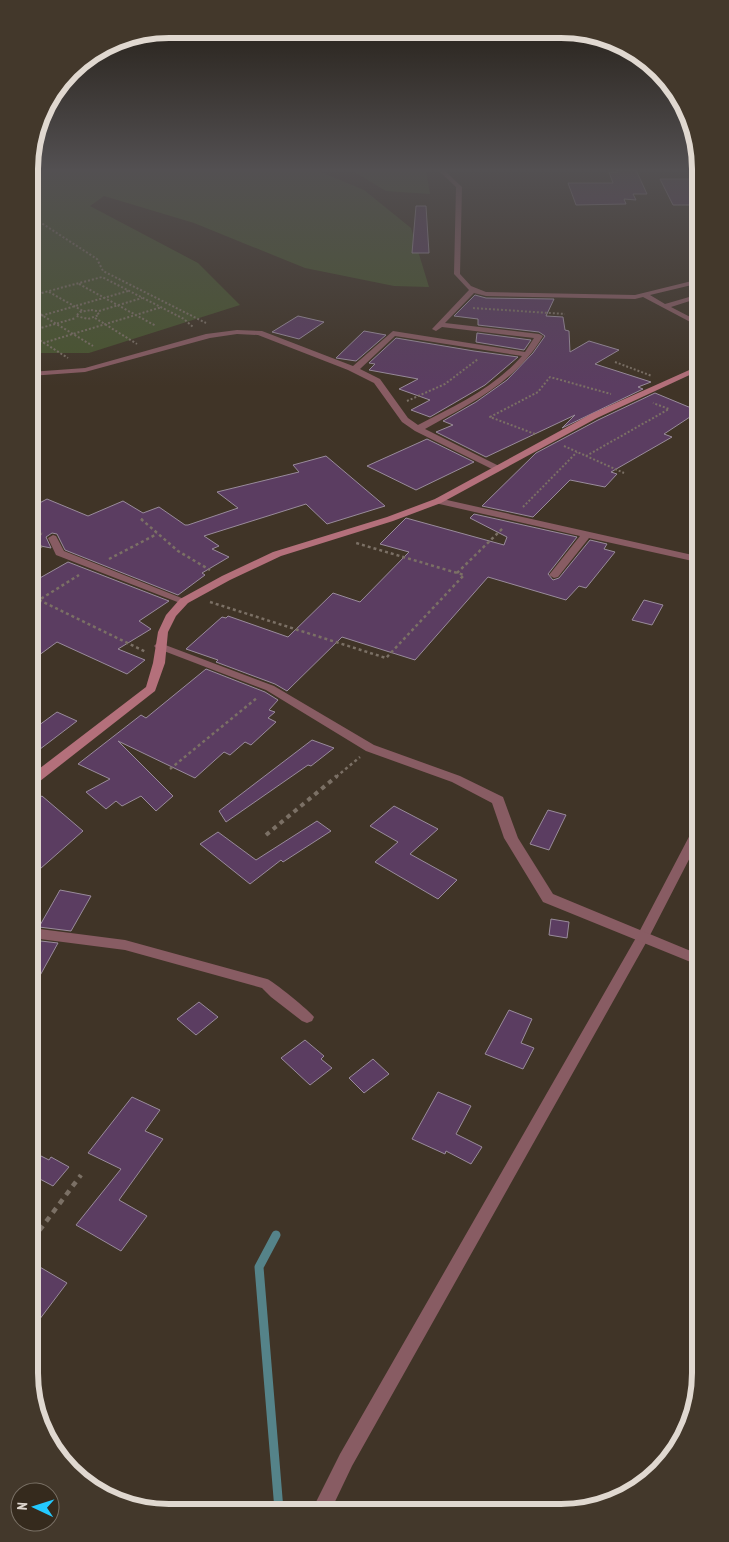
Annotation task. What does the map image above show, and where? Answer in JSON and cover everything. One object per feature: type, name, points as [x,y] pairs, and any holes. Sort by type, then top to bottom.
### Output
[{"type":"street","points":[[458,242],[457,274],[472,290],[486,294],[635,298],[692,283]]},
{"type":"street","points":[[428,338],[472,290]]},
{"type":"street","points":[[644,295],[692,321]]},
{"type":"street","points":[[665,306],[692,298]]},
{"type":"street","points":[[688,319],[692,318]]},
{"type":"street","points":[[418,429],[482,393],[521,363],[539,336],[440,325]]},
{"type":"street","points":[[38,373],[85,370],[204,337],[237,332],[259,332],[354,370],[377,382],[386,390],[394,406],[405,420],[418,429],[496,468]]},
{"type":"street","points":[[354,370],[393,332],[527,355]]},
{"type":"street","points":[[38,777],[151,689],[159,659],[160,646],[171,615],[188,598],[277,554],[390,519],[438,501],[549,440],[656,386],[669,383],[692,372]]},
{"type":"street","points":[[438,501],[692,558]]},
{"type":"street","points":[[554,575],[588,534]]},
{"type":"street","points":[[52,538],[60,553],[94,567],[188,598]]},
{"type":"street","points":[[160,646],[270,688],[370,748],[456,779],[498,800],[511,838],[548,898],[691,957]]},
{"type":"lane","points":[[324,1504],[346,1460],[642,938],[691,844]]},
{"type":"lane","points":[[38,934],[125,946],[267,984],[273,994],[298,1006],[307,1017]]},
{"type":"path","points":[[71,242],[97,259],[103,270],[204,323],[214,324]]},
{"type":"path","points":[[38,294],[102,277],[184,319],[204,337]]},
{"type":"path","points":[[78,284],[156,326]]},
{"type":"path","points":[[48,291],[83,311],[97,311],[100,315],[95,318],[83,319],[76,316],[83,311]]},
{"type":"path","points":[[38,317],[129,291]]},
{"type":"path","points":[[99,311],[142,298]]},
{"type":"path","points":[[457,307],[566,314]]},
{"type":"path","points":[[43,343],[162,308]]},
{"type":"path","points":[[38,313],[93,346]]},
{"type":"path","points":[[38,330],[76,318]]},
{"type":"path","points":[[95,318],[150,353]]},
{"type":"path","points":[[38,339],[85,370]]},
{"type":"path","points":[[394,406],[419,397],[469,369],[487,349]]},
{"type":"path","points":[[616,362],[669,383]]},
{"type":"path","points":[[586,456],[669,409],[550,377],[538,392],[490,417],[549,440],[624,473]]},
{"type":"path","points":[[457,573],[577,452]]},
{"type":"path","points":[[141,519],[178,551],[224,579]]},
{"type":"path","points":[[38,600],[94,567],[157,534]]},
{"type":"path","points":[[188,598],[386,658],[464,575],[334,537]]},
{"type":"path","points":[[38,600],[159,659]]},
{"type":"path","points":[[170,770],[270,688]]},
{"type":"path","points":[[266,835],[370,748]]},
{"type":"path","points":[[38,1232],[81,1175]]},
{"type":"green space","points":[[38,242],[158,242],[198,263],[240,305],[89,353],[38,353]]},
{"type":"green space","points":[[241,242],[415,242],[429,287],[394,286],[305,268]]},
{"type":"building","points":[[413,242],[428,242],[429,253],[412,253]]},
{"type":"building","points":[[475,295],[486,298],[554,299],[546,316],[563,317],[565,330],[569,331],[570,352],[589,341],[619,350],[595,364],[651,382],[638,387],[643,389],[562,428],[575,415],[486,457],[436,432],[453,425],[443,421],[476,402],[507,380],[533,353],[545,336],[539,332],[478,325],[478,319],[454,316]]},
{"type":"building","points":[[298,316],[324,322],[299,339],[272,332]]},
{"type":"building","points":[[364,331],[386,335],[356,361],[336,358]]},
{"type":"building","points":[[477,333],[531,340],[524,350],[476,342]]},
{"type":"building","points":[[396,338],[518,357],[485,385],[430,417],[411,410],[430,400],[399,389],[418,379],[369,370],[375,364],[369,363]]},
{"type":"building","points":[[655,393],[692,408],[692,416],[664,434],[672,437],[611,472],[617,474],[605,487],[570,480],[533,517],[482,506],[536,453],[598,420]]},
{"type":"building","points":[[427,439],[474,462],[416,490],[367,466]]},
{"type":"building","points":[[326,456],[385,506],[327,524],[306,504],[204,536],[219,546],[212,549],[229,557],[202,573],[205,575],[178,595],[65,550],[57,534],[52,533],[46,537],[51,548],[38,546],[38,504],[47,499],[88,516],[123,501],[143,513],[159,507],[185,525],[188,525],[238,508],[217,492],[299,472],[293,465]]},
{"type":"building","points":[[474,514],[577,537],[548,574],[553,580],[559,578],[590,540],[607,544],[604,549],[615,552],[586,588],[579,586],[566,600],[488,577],[415,660],[342,637],[287,691],[275,684],[216,662],[218,660],[186,649],[222,617],[226,618],[228,616],[288,637],[333,593],[360,602],[409,552],[380,544],[406,518],[504,545],[507,537],[470,518]]},
{"type":"building","points":[[68,562],[169,601],[139,621],[151,629],[118,649],[145,660],[127,674],[57,642],[38,656],[38,579]]},
{"type":"building","points":[[644,600],[663,605],[652,625],[632,620]]},
{"type":"building","points":[[206,669],[265,692],[278,700],[269,710],[275,712],[268,718],[276,722],[251,745],[245,742],[230,755],[224,752],[195,778],[118,741],[173,796],[156,811],[141,796],[122,806],[116,801],[106,809],[86,792],[110,779],[78,764],[141,715],[146,718]]},
{"type":"building","points":[[57,712],[77,721],[38,751],[38,726]]},
{"type":"building","points":[[312,740],[334,748],[311,766],[308,765],[226,822],[219,811]]},
{"type":"building","points":[[42,796],[83,831],[38,871],[38,798]]},
{"type":"building","points":[[394,806],[438,829],[410,854],[457,880],[438,899],[375,862],[398,842],[370,826]]},
{"type":"building","points":[[548,810],[566,815],[549,850],[530,844]]},
{"type":"building","points":[[317,821],[331,831],[283,862],[281,860],[250,884],[200,844],[218,832],[256,860]]},
{"type":"building","points":[[60,890],[91,896],[71,931],[39,927]]},
{"type":"building","points":[[551,919],[569,922],[567,938],[549,935]]},
{"type":"building","points":[[38,941],[58,943],[38,979]]},
{"type":"building","points":[[199,1002],[218,1017],[196,1035],[177,1019]]},
{"type":"building","points":[[509,1010],[532,1019],[521,1043],[534,1048],[523,1069],[485,1054]]},
{"type":"building","points":[[305,1040],[324,1056],[321,1059],[332,1068],[310,1085],[281,1058]]},
{"type":"building","points":[[373,1059],[389,1074],[364,1093],[349,1078]]},
{"type":"building","points":[[438,1092],[471,1106],[456,1134],[482,1147],[471,1164],[446,1151],[445,1154],[412,1139]]},
{"type":"building","points":[[132,1097],[160,1110],[145,1131],[163,1139],[119,1200],[147,1216],[121,1251],[76,1225],[121,1169],[88,1153]]},
{"type":"building","points":[[38,1154],[49,1160],[51,1157],[69,1167],[53,1186],[38,1178]]},
{"type":"building","points":[[38,1266],[67,1283],[38,1321]]},
{"type":"waterway","points":[[276,1235],[259,1267],[279,1504]]}]
